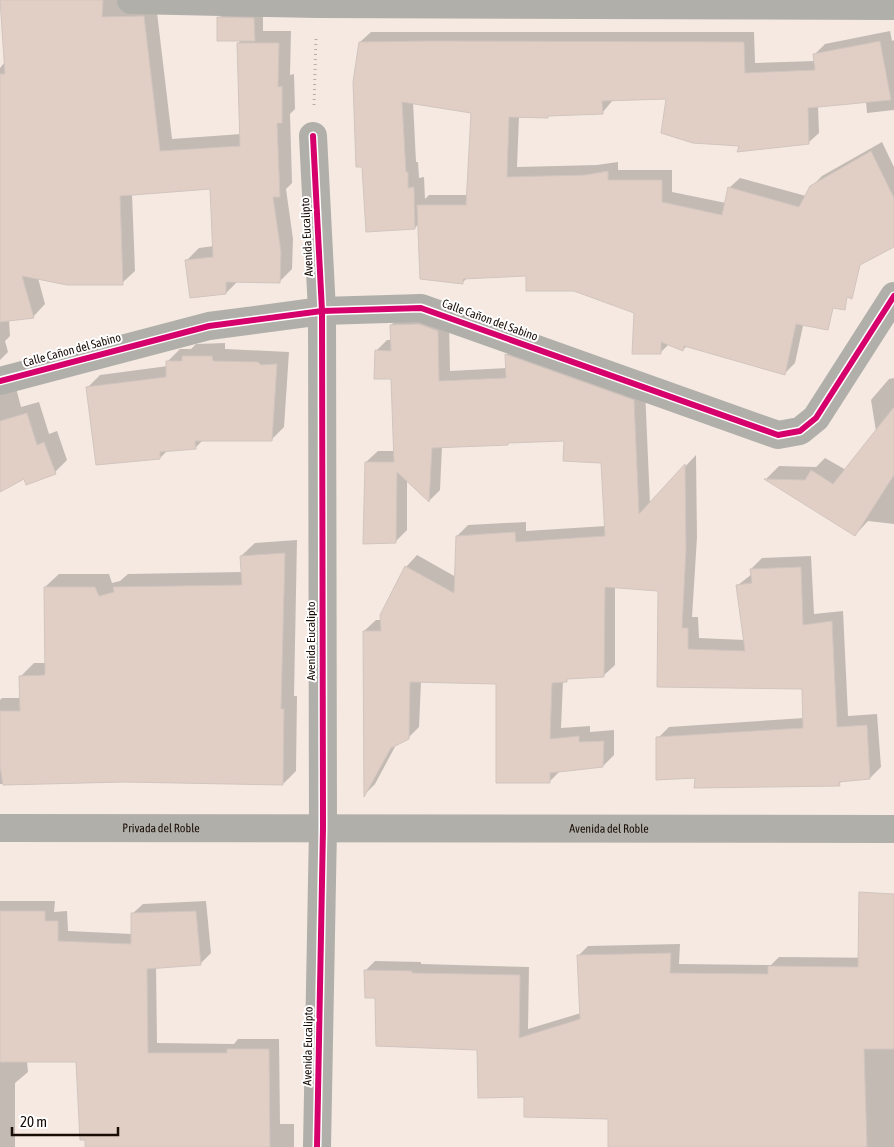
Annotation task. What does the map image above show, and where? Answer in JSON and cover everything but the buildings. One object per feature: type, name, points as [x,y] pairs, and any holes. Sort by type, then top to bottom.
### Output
[{"type":"street","points":[[131,0],[894,6]]},
{"type":"street","name":"Avenida Eucalipto","points":[[313,136],[322,311],[323,828],[318,1147]]},
{"type":"street","name":"Calle Cañon del Sabino","points":[[0,381],[209,326],[322,311],[421,308],[778,434],[800,431],[816,418],[894,296]]},
{"type":"street","name":"Privada del Roble","points":[[0,828],[323,828]]},
{"type":"street","name":"Avenida del Roble","points":[[323,828],[894,829]]},
{"type":"path","points":[[313,136],[317,2]]},
{"type":"cycle path","points":[[313,136],[322,311],[323,828],[317,1147]]},
{"type":"cycle path","points":[[0,381],[209,326],[322,311],[421,308],[778,435],[800,431],[816,418],[894,296]]}]
